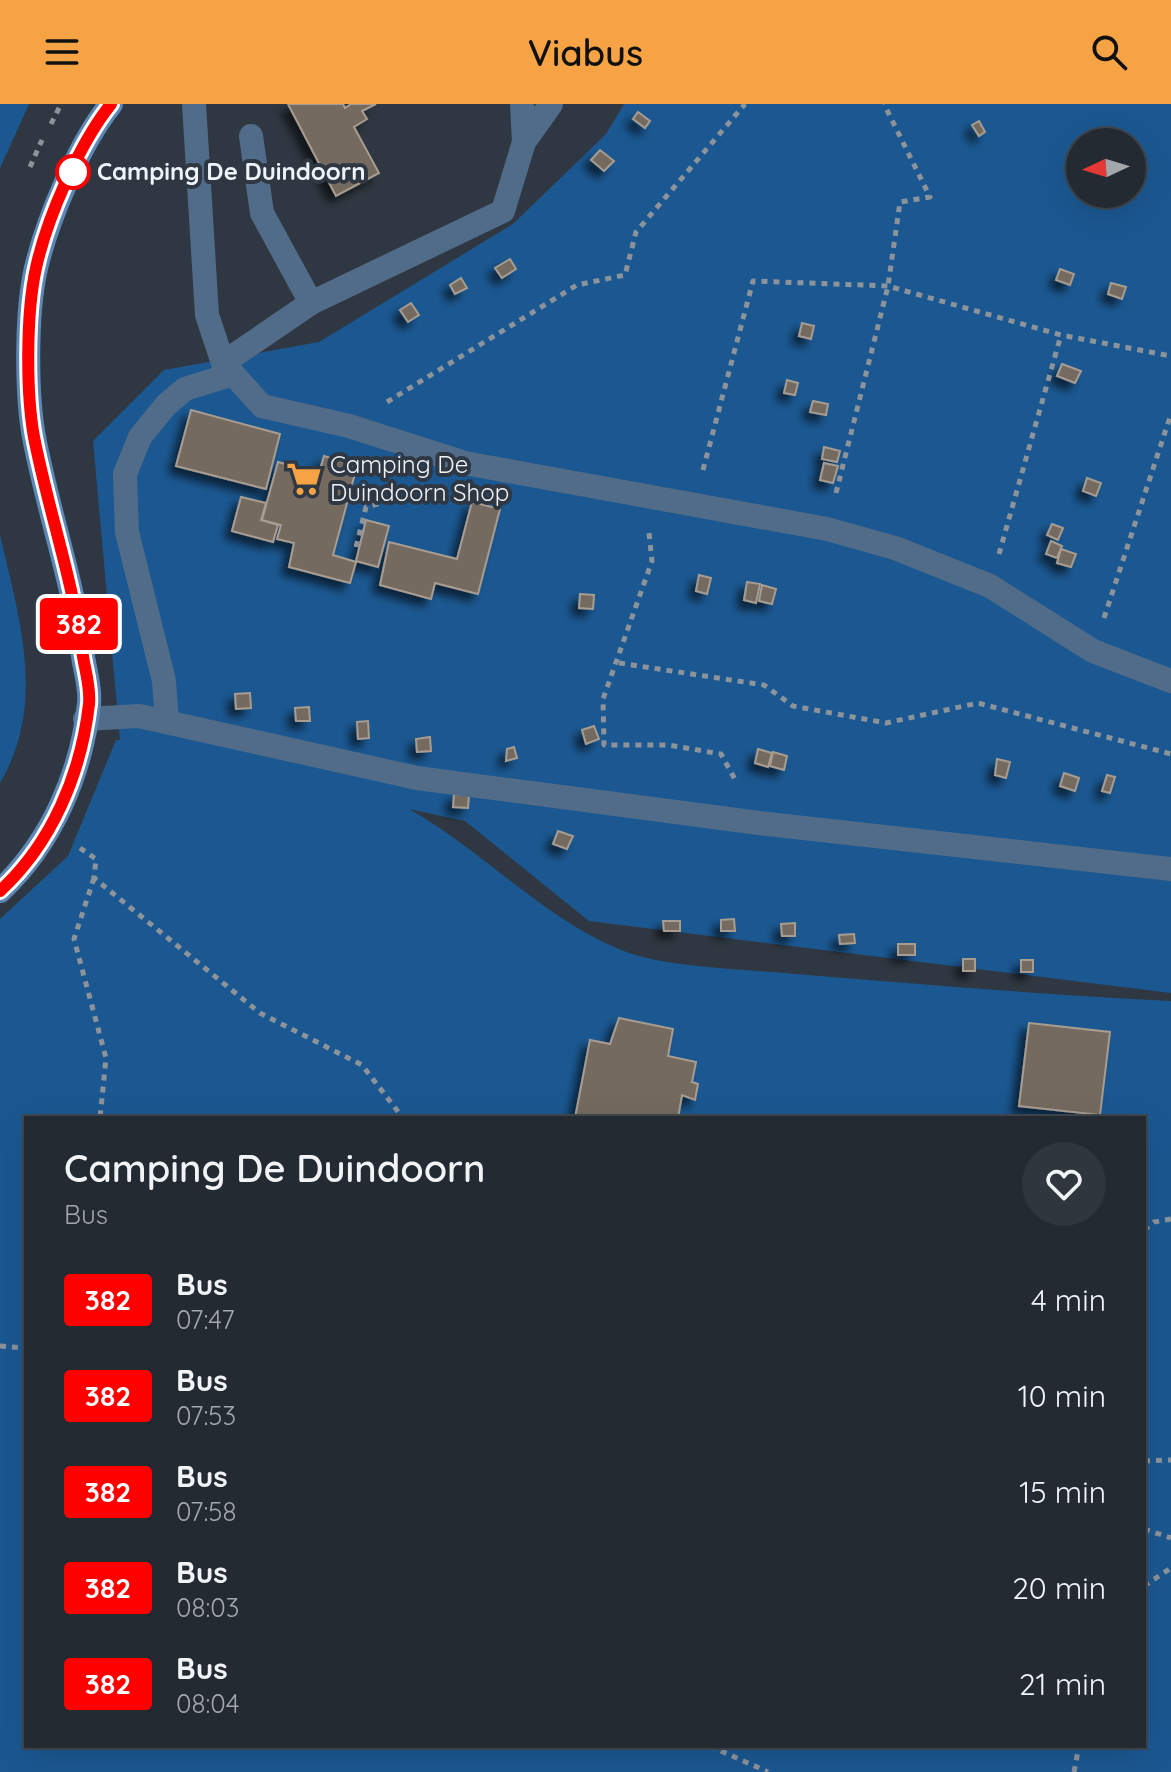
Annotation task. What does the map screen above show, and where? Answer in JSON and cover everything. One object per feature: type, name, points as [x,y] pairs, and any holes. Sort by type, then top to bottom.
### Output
[{"type":"street","points":[[0,891],[24,869],[67,798],[89,702],[75,600],[34,435],[29,335],[36,269],[53,217],[100,119],[111,104]]},
{"type":"lane","points":[[194,104],[207,315],[228,368],[262,406],[349,426],[465,463],[827,529],[895,548],[990,586],[1093,651],[1171,681]]},
{"type":"lane","points":[[522,104],[524,142]]},
{"type":"lane","points":[[167,722],[164,681],[127,532],[125,474],[140,437],[166,405],[185,389],[228,368],[311,303],[503,211],[524,142],[551,104]]},
{"type":"lane","points":[[251,136],[262,213],[311,303]]},
{"type":"lane","points":[[85,719],[139,716],[417,778],[759,823],[1171,869]]},
{"type":"path","points":[[349,426],[577,285],[625,275],[636,232],[745,104]]},
{"type":"path","points":[[827,529],[888,286],[900,202],[930,197],[884,104]]},
{"type":"path","points":[[693,506],[753,281],[888,286],[1061,335],[1171,356]]},
{"type":"path","points":[[990,586],[1061,335]]},
{"type":"path","points":[[1093,651],[1171,414]]},
{"type":"path","points":[[356,547],[366,507],[451,483],[465,463]]},
{"type":"path","points":[[645,496],[652,561],[619,663],[603,699],[604,745],[668,745],[721,754],[759,823]]},
{"type":"path","points":[[619,663],[764,685],[793,706],[886,723],[978,703],[1171,754]]},
{"type":"path","points":[[49,827],[96,859],[94,878],[74,939],[106,1058],[100,1116]]},
{"type":"path","points":[[94,878],[260,1013],[362,1065],[401,1116]]},
{"type":"path","points":[[1146,1228],[1154,1222],[1171,1219]]},
{"type":"path","points":[[0,1346],[24,1348]]},
{"type":"path","points":[[1146,1461],[1171,1460]]},
{"type":"path","points":[[1146,1530],[1171,1538]]},
{"type":"path","points":[[1146,1585],[1171,1568]]},
{"type":"path","points":[[714,1748],[768,1772]]},
{"type":"path","points":[[1074,1772],[1079,1748]]},
{"type":"shaded area","points":[[0,104],[29,104],[0,168]]},
{"type":"shaded area","points":[[624,104],[1171,104],[1171,993],[589,921],[465,821],[409,809],[565,920],[592,936],[639,956],[730,969],[1171,1001],[1171,1772],[0,1772],[0,919],[68,856],[116,740],[120,740],[93,441],[164,370],[319,342],[513,224],[606,134]]},
{"type":"shaded area","points":[[0,535],[21,629],[26,691],[14,753],[0,783]]},
{"type":"building","points":[[288,104],[343,104],[345,108],[351,104],[376,104],[362,111],[367,119],[354,127],[379,173],[336,196]]},
{"type":"building","points":[[638,112],[650,121],[645,128],[633,119]]},
{"type":"building","points":[[979,121],[985,132],[979,136],[972,125]]},
{"type":"building","points":[[600,150],[614,161],[604,171],[591,160]]},
{"type":"building","points":[[510,259],[516,269],[502,278],[495,268]]},
{"type":"building","points":[[1060,269],[1074,274],[1070,285],[1056,280]]},
{"type":"building","points":[[461,278],[467,288],[455,294],[450,285]]},
{"type":"building","points":[[1111,283],[1126,287],[1122,299],[1108,294]]},
{"type":"building","points":[[411,303],[419,315],[408,322],[400,310]]},
{"type":"building","points":[[802,323],[814,326],[811,339],[799,336]]},
{"type":"building","points":[[1062,364],[1081,371],[1075,383],[1057,376]]},
{"type":"building","points":[[787,380],[798,383],[795,395],[784,393]]},
{"type":"building","points":[[813,401],[828,404],[826,415],[810,412]]},
{"type":"building","points":[[191,410],[280,434],[266,489],[176,466]]},
{"type":"building","points":[[824,447],[840,451],[837,462],[822,459]]},
{"type":"building","points":[[324,456],[357,466],[333,555],[356,562],[350,583],[289,567],[294,543],[277,539],[281,525],[262,520],[278,462],[319,473]]},
{"type":"building","points":[[824,463],[838,466],[833,483],[820,480]]},
{"type":"building","points":[[1087,478],[1101,483],[1096,496],[1083,491]]},
{"type":"building","points":[[241,497],[266,503],[261,520],[278,525],[273,542],[232,531]]},
{"type":"building","points":[[472,502],[500,509],[478,594],[435,583],[431,599],[380,585],[389,542],[457,559]]},
{"type":"building","points":[[366,520],[389,526],[378,567],[356,561]]},
{"type":"building","points":[[1052,524],[1063,528],[1058,540],[1047,535]]},
{"type":"building","points":[[1051,541],[1062,546],[1057,558],[1046,554]]},
{"type":"building","points":[[1061,549],[1076,554],[1071,567],[1057,563]]},
{"type":"building","points":[[699,575],[711,578],[707,594],[696,591]]},
{"type":"building","points":[[747,582],[760,584],[756,603],[744,600]]},
{"type":"building","points":[[762,585],[776,589],[772,604],[759,601]]},
{"type":"building","points":[[580,594],[594,595],[593,609],[579,608]]},
{"type":"building","points":[[250,693],[251,708],[236,709],[235,694]]},
{"type":"building","points":[[309,707],[310,721],[296,721],[295,708]]},
{"type":"building","points":[[368,721],[369,738],[358,739],[357,722]]},
{"type":"building","points":[[594,726],[599,739],[586,744],[582,730]]},
{"type":"building","points":[[430,737],[431,751],[417,752],[416,739]]},
{"type":"building","points":[[514,747],[517,758],[506,761],[507,749]]},
{"type":"building","points":[[758,749],[772,753],[768,767],[755,763]]},
{"type":"building","points":[[773,752],[787,756],[784,770],[770,766]]},
{"type":"building","points":[[997,759],[1010,762],[1006,778],[995,775]]},
{"type":"building","points":[[1064,773],[1079,778],[1075,791],[1060,786]]},
{"type":"building","points":[[1107,775],[1115,777],[1110,793],[1102,791]]},
{"type":"building","points":[[454,794],[469,795],[468,808],[453,807]]},
{"type":"building","points":[[558,831],[573,836],[567,849],[553,844]]},
{"type":"building","points":[[734,919],[735,931],[721,931],[721,920]]},
{"type":"building","points":[[663,921],[680,921],[680,931],[664,931]]},
{"type":"building","points":[[795,923],[795,936],[782,936],[781,924]]},
{"type":"building","points":[[854,934],[855,943],[840,944],[839,935]]},
{"type":"building","points":[[898,944],[915,944],[915,955],[898,955]]},
{"type":"building","points":[[963,959],[975,959],[975,971],[963,971]]},
{"type":"building","points":[[1021,960],[1033,960],[1033,972],[1021,972]]},
{"type":"building","points":[[619,1018],[673,1029],[668,1056],[696,1062],[692,1082],[698,1084],[695,1100],[682,1095],[678,1116],[575,1116],[590,1040],[610,1044]]},
{"type":"building","points":[[1029,1023],[1110,1032],[1100,1115],[1019,1106]]},
{"type":"bus line","name":"382","points":[[0,891],[24,869],[67,798],[89,702],[75,600],[34,435],[29,335],[36,269],[53,217],[100,119],[111,104]]},
{"type":"place","name":"Camping De Duindoorn","points":[[73,172]]},
{"type":"place","name":"Camping De Duindoorn Shop","points":[[304,479]]}]
